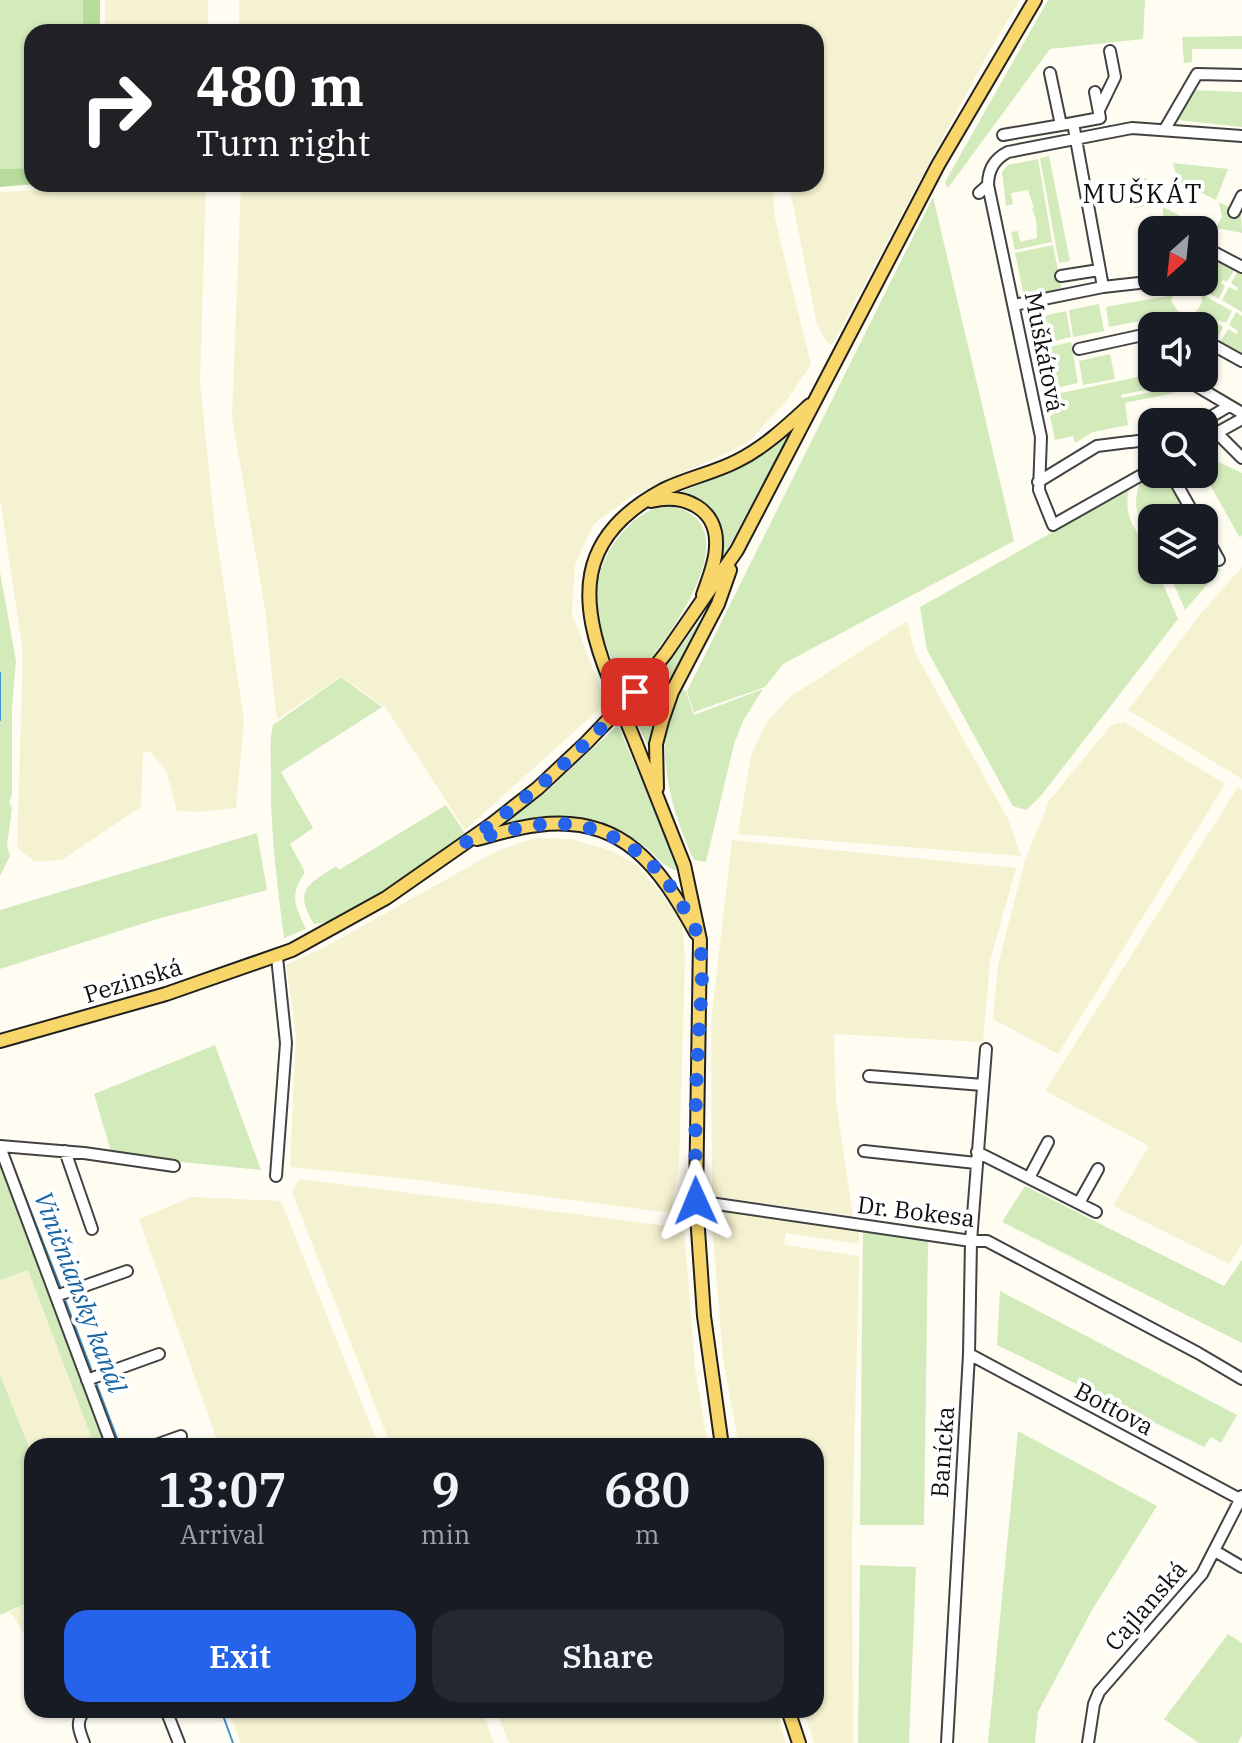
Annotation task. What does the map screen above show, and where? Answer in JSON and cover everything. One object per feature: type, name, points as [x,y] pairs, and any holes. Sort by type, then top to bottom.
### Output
[{"type":"main road","points":[[657,795],[656,744],[662,721],[672,692],[718,604],[737,550],[938,165],[1035,0]]},
{"type":"main road","points":[[721,1438],[704,1316],[696,1201],[700,940],[689,882],[590,624],[590,579],[597,555],[623,519],[664,490],[752,453],[816,401]]},
{"type":"main road","points":[[641,505],[665,498],[686,499],[700,507],[711,523],[715,534],[715,554],[700,607]]},
{"type":"main road","name":"Pezinská","points":[[0,1041],[152,998],[277,957],[386,898],[538,788],[586,743],[635,692],[700,607],[737,550]]},
{"type":"main road","points":[[466,842],[540,824],[582,826],[609,835],[640,853],[659,871],[700,940]]},
{"type":"main road","points":[[791,1718],[799,1743]]},
{"type":"street","points":[[1099,110],[1115,77],[1110,51]]},
{"type":"street","points":[[1050,73],[1075,139],[1103,287]]},
{"type":"street","points":[[1165,129],[1197,74],[1242,75]]},
{"type":"street","points":[[1003,135],[1100,118],[1095,92]]},
{"type":"street","name":"Muškátová","points":[[1138,477],[1053,525],[1038,482],[1041,437],[1014,305],[984,189],[1000,156],[1075,139],[1132,128],[1242,136]]},
{"type":"street","points":[[1234,212],[1242,196]]},
{"type":"street","points":[[1218,254],[1242,267]]},
{"type":"street","points":[[1061,276],[1099,270]]},
{"type":"street","points":[[1014,305],[1138,283]]},
{"type":"street","points":[[1079,349],[1138,336]]},
{"type":"street","points":[[1218,348],[1242,361]]},
{"type":"street","points":[[1206,392],[1242,413]]},
{"type":"street","points":[[1218,413],[1229,406]]},
{"type":"street","points":[[1218,432],[1242,419]]},
{"type":"street","points":[[1218,434],[1242,458]]},
{"type":"street","points":[[1038,482],[1097,446],[1138,441]]},
{"type":"street","points":[[276,1176],[286,1043],[277,957]]},
{"type":"street","name":"Banícka","points":[[947,1743],[969,1354],[971,1241],[986,1049]]},
{"type":"street","points":[[869,1076],[983,1085]]},
{"type":"street","points":[[1029,1178],[1048,1142]]},
{"type":"street","points":[[109,1438],[0,1146],[84,1153],[174,1166]]},
{"type":"street","points":[[65,1151],[92,1229]]},
{"type":"street","points":[[864,1151],[976,1157],[1029,1178],[1096,1212]]},
{"type":"street","points":[[1079,1203],[1098,1169]]},
{"type":"street","name":"Dr. Bokesa","points":[[696,1201],[987,1241],[1242,1379]]},
{"type":"street","points":[[56,1296],[127,1271]]},
{"type":"street","points":[[87,1380],[159,1354]]},
{"type":"street","name":"Bottova","points":[[969,1354],[1241,1498]]},
{"type":"street","points":[[175,1438],[181,1436]]},
{"type":"street","name":"Cajlanská","points":[[1088,1743],[1099,1692],[1202,1574],[1241,1498]]},
{"type":"street","points":[[1215,1551],[1242,1567]]},
{"type":"street","points":[[79,1718],[78,1728],[84,1743]]},
{"type":"street","points":[[169,1718],[179,1743]]},
{"type":"shaded area","points":[[105,0],[208,0],[208,24],[105,24]]},
{"type":"shaded area","points":[[239,0],[1020,0],[986,57],[832,345],[817,325],[791,192],[824,192],[824,24],[239,24]]},
{"type":"shaded area","points":[[0,192],[206,192],[200,384],[214,519],[244,720],[236,808],[177,811],[166,770],[149,751],[143,753],[141,807],[62,860],[35,862],[17,848],[23,653],[0,498]]},
{"type":"shaded area","points":[[241,192],[773,192],[775,219],[811,364],[786,401],[748,443],[630,497],[594,524],[575,564],[572,614],[606,703],[465,830],[386,708],[341,676],[278,719],[265,609],[232,417]]},
{"type":"shaded area","points":[[1242,567],[1242,779],[1128,710],[1197,618]]},
{"type":"shaded area","points":[[907,621],[915,653],[1008,819],[1021,856],[738,834],[751,755],[767,722],[790,697]]},
{"type":"shaded area","points":[[1124,722],[1225,784],[1058,1054],[993,1019],[998,965],[1025,860],[1049,801],[1111,725]]},
{"type":"shaded area","points":[[1238,787],[1242,790],[1242,1244],[1229,1264],[1113,1206],[1149,1146],[1045,1091]]},
{"type":"shaded area","points":[[534,838],[571,839],[612,851],[638,866],[682,919],[685,959],[679,1162],[671,1213],[290,1167],[296,1036],[286,965],[325,947],[497,851]]},
{"type":"shaded area","points":[[732,840],[1016,868],[990,961],[983,1042],[834,1034],[836,1102],[853,1216],[712,1196],[711,1022]]},
{"type":"shaded area","points":[[299,1179],[684,1228],[695,1368],[707,1438],[388,1438],[292,1192]]},
{"type":"shaded area","points":[[192,1197],[281,1201],[376,1438],[216,1438],[139,1219]]},
{"type":"shaded area","points":[[711,1209],[859,1231],[859,1244],[786,1233],[784,1245],[859,1256],[852,1544],[853,1743],[814,1743],[806,1718],[824,1718],[824,1438],[738,1438],[723,1359]]},
{"type":"shaded area","points":[[28,1270],[92,1436],[24,1438],[0,1379],[0,1280]]},
{"type":"shaded area","points":[[24,1605],[24,1633],[10,1612]]},
{"type":"shaded area","points":[[231,1718],[485,1718],[494,1743],[241,1743]]},
{"type":"shaded area","points":[[499,1718],[778,1718],[786,1743],[509,1743]]},
{"type":"green space","points":[[0,0],[83,0],[83,24],[24,24],[24,168],[0,169]]},
{"type":"green space","points":[[83,0],[100,0],[100,24],[83,24]]},
{"type":"green space","points":[[1048,0],[1145,0],[1143,39],[1050,49],[948,188],[945,182]]},
{"type":"green space","points":[[1242,36],[1242,49],[1192,49],[1192,62],[1184,63],[1182,37]]},
{"type":"green space","points":[[1192,90],[1242,92],[1242,127],[1177,120]]},
{"type":"green space","points":[[1049,156],[1070,261],[1059,263],[1040,158]]},
{"type":"green space","points":[[1038,159],[1052,242],[1015,250],[1011,232],[1018,231],[1020,242],[1037,238],[1036,219],[1028,190],[1011,193],[1013,204],[1006,206],[1002,172],[1008,165]]},
{"type":"green space","points":[[1173,163],[1228,169],[1216,200],[1178,181]]},
{"type":"green space","points":[[24,168],[24,185],[0,187],[0,169]]},
{"type":"green space","points":[[1147,178],[1152,205],[1135,208],[1130,181]]},
{"type":"green space","points":[[933,197],[1014,541],[783,664],[765,687],[694,712],[687,691]]},
{"type":"green space","points":[[1219,202],[1241,213],[1242,233],[1218,228],[1222,217]]},
{"type":"green space","points":[[1163,207],[1181,216],[1163,216]]},
{"type":"green space","points":[[1053,245],[1062,290],[1024,296],[1015,253]]},
{"type":"green space","points":[[1218,262],[1234,270],[1227,282],[1223,280],[1221,283],[1225,286],[1219,299],[1214,296],[1218,296]]},
{"type":"green space","points":[[1238,271],[1242,274],[1242,312],[1222,300],[1229,287],[1237,291],[1238,288],[1231,283]]},
{"type":"green space","points":[[1173,296],[1171,301],[1178,312],[1138,312],[1138,321],[1109,327],[1106,307]]},
{"type":"green space","points":[[1201,296],[1205,296],[1232,311],[1226,323],[1218,320],[1218,312],[1196,312],[1202,302]]},
{"type":"green space","points":[[1099,304],[1104,331],[1073,337],[1069,310]]},
{"type":"green space","points":[[1066,311],[1071,337],[1035,346],[1029,319]]},
{"type":"green space","points":[[1236,312],[1242,316],[1242,353],[1221,341],[1228,329],[1236,334],[1238,331],[1229,325]]},
{"type":"green space","points":[[1071,342],[1078,383],[1045,390],[1037,350]]},
{"type":"green space","points":[[1110,354],[1115,379],[1083,385],[1079,361]]},
{"type":"green space","points":[[1138,377],[1138,391],[1121,395],[1122,398],[1153,392],[1174,393],[1125,403],[1128,425],[1093,432],[1075,443],[1073,436],[1055,440],[1046,396]]},
{"type":"green space","points":[[794,428],[716,570],[721,544],[718,520],[705,502],[680,492],[755,459]]},
{"type":"green space","points":[[1218,462],[1242,473],[1240,538],[1212,488],[1218,488]]},
{"type":"green space","points":[[1173,488],[1182,504],[1138,504],[1138,514],[1136,497],[1138,489]]},
{"type":"green space","points":[[1129,489],[1129,515],[1138,534],[1138,584],[1163,584],[1178,619],[1040,797],[1026,810],[1013,806],[927,650],[920,607]]},
{"type":"green space","points":[[664,505],[693,516],[705,535],[705,560],[678,620],[625,690],[603,635],[597,597],[599,579],[604,560],[625,529],[642,515]]},
{"type":"green space","points":[[0,572],[16,661],[12,708],[12,795],[9,802],[12,808],[7,846],[10,856],[0,876]]},
{"type":"green space","points":[[1174,584],[1208,584],[1185,610]]},
{"type":"green space","points":[[715,599],[666,692],[653,732],[650,753],[631,707]]},
{"type":"green space","points":[[341,677],[382,707],[281,772],[313,828],[290,844],[305,872],[295,900],[306,929],[284,938],[274,856],[270,750],[273,725]]},
{"type":"green space","points":[[680,688],[686,691],[694,715],[763,689],[743,721],[734,744],[706,862],[694,860],[676,815],[666,769],[665,731]]},
{"type":"green space","points":[[618,725],[679,871],[623,833],[589,821],[535,819],[499,827],[544,794]]},
{"type":"green space","points":[[446,805],[465,833],[385,891],[335,921],[314,924],[304,895],[311,883],[336,866],[339,870]]},
{"type":"green space","points":[[257,833],[267,890],[157,919],[0,969],[0,910]]},
{"type":"green space","points":[[215,1045],[261,1170],[112,1155],[94,1094]]},
{"type":"green space","points":[[0,1160],[105,1438],[85,1438],[91,1436],[28,1270],[0,1280]]},
{"type":"green space","points":[[1025,1186],[1224,1286],[1242,1260],[1242,1343],[1002,1222]]},
{"type":"green space","points":[[863,1232],[928,1241],[924,1525],[860,1525]]},
{"type":"green space","points":[[1000,1291],[1237,1415],[1221,1443],[1211,1437],[1204,1447],[997,1345]]},
{"type":"green space","points":[[0,1375],[25,1438],[24,1604],[0,1615]]},
{"type":"green space","points":[[1018,1431],[1157,1506],[1092,1610],[1038,1712],[1035,1743],[988,1743]]},
{"type":"green space","points":[[860,1565],[916,1567],[909,1743],[858,1743]]},
{"type":"green space","points":[[1228,1634],[1242,1643],[1242,1735],[1238,1743],[1199,1743],[1164,1719]]},
{"type":"waterway","name":"Viničniansky kanál","points":[[0,673],[0,720]]},
{"type":"waterway","name":"Viničniansky kanál","points":[[12,1163],[62,1291]]},
{"type":"waterway","name":"Viničniansky kanál","points":[[64,1297],[93,1374]]},
{"type":"waterway","name":"Viničniansky kanál","points":[[95,1380],[117,1438]]},
{"type":"waterway","name":"Viničniansky kanál","points":[[224,1718],[233,1743]]},
{"type":"district","name":"MUŠKÁT","points":[[1143,194]]},
{"type":"route","points":[[635,692],[563,766],[517,806],[466,842],[540,824],[582,826],[630,845],[659,871],[671,888],[700,940],[696,1201]]}]
